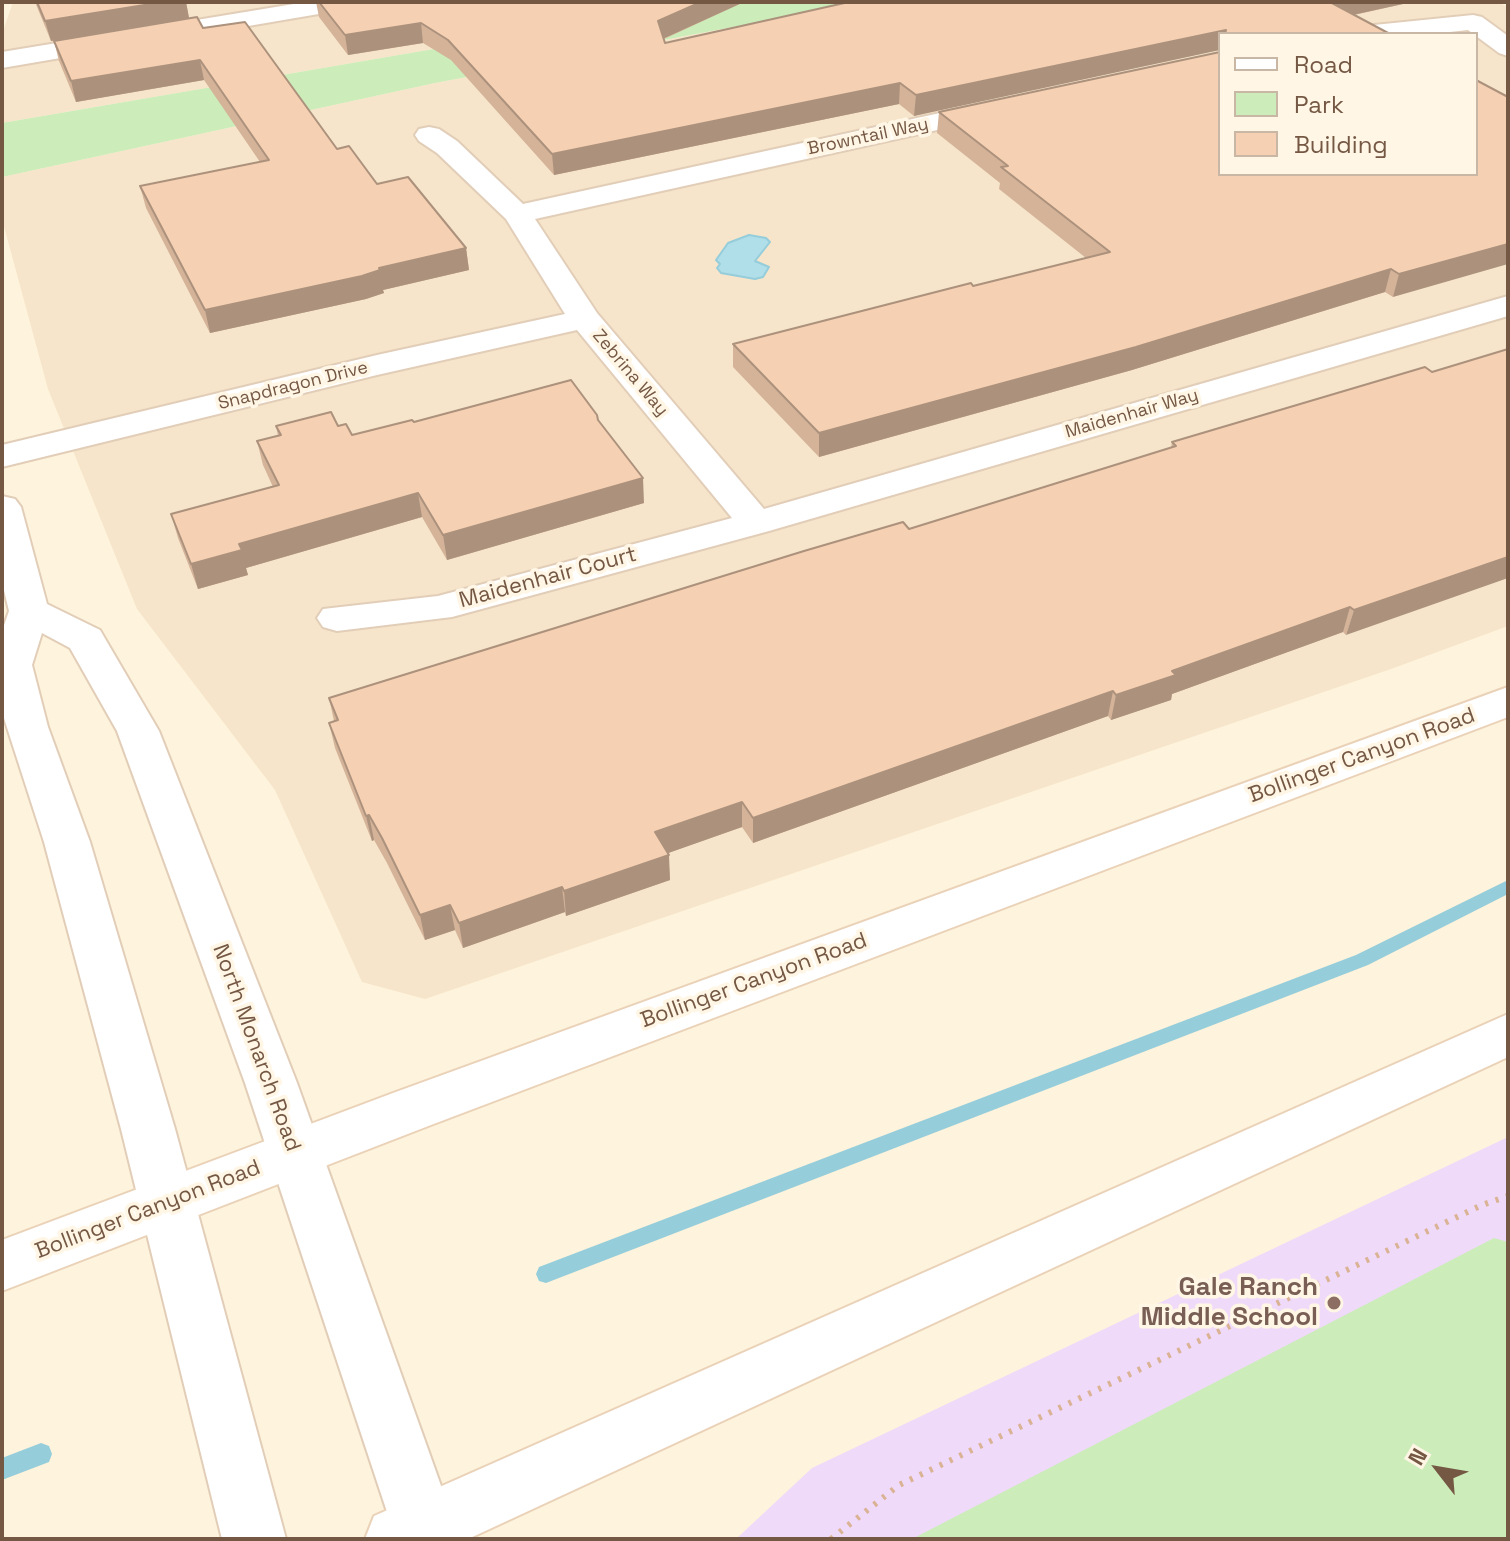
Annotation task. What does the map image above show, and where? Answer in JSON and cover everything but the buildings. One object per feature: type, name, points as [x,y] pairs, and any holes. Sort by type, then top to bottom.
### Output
[{"type":"street","points":[[2,60],[75,50],[242,10],[348,2]]},
{"type":"street","points":[[1382,32],[1473,22],[1508,48]]},
{"type":"street","name":"Browntail Way","points":[[517,214],[1021,103]]},
{"type":"street","name":"Zebrina Way","points":[[429,135],[447,147],[517,214],[585,319],[756,523]]},
{"type":"street","name":"Maidenhair Way","points":[[756,523],[1508,306]]},
{"type":"street","name":"Snapdragon Drive","points":[[2,456],[377,365],[585,319]]},
{"type":"street","points":[[2,507],[29,611],[11,665],[27,727],[67,842],[254,1539]]},
{"type":"street","name":"Maidenhair Court","points":[[337,618],[438,608],[756,523]]},
{"type":"street","name":"North Monarch Road","points":[[29,611],[86,639],[138,731],[271,1083],[416,1535]]},
{"type":"street","name":"Bollinger Canyon Road","points":[[2,1266],[294,1153],[1508,701]]},
{"type":"street","points":[[416,1535],[1508,1034]]},
{"type":"path","points":[[831,1539],[899,1485],[1482,1205],[1508,1196]]},
{"type":"shaded area","points":[[13,2],[708,2],[2,123],[2,34]]},
{"type":"shaded area","points":[[866,2],[1497,2],[1508,7],[1508,626],[1391,669],[425,999],[362,982],[275,790],[137,609],[48,389],[2,219],[2,177],[435,83]]},
{"type":"shaded area","name":"Gale Ranch Middle School","points":[[1508,1137],[1508,1539],[736,1539],[812,1468]]},
{"type":"green space","points":[[708,2],[866,2],[435,83],[2,177],[2,123]]},
{"type":"green space","points":[[1494,1238],[1508,1242],[1508,1539],[912,1539]]},
{"type":"water","points":[[749,235],[766,238],[770,242],[755,261],[769,267],[763,277],[755,279],[721,273],[716,260],[728,243]]},
{"type":"waterway","points":[[546,1274],[1362,960],[1508,886]]},
{"type":"waterway","points":[[2,1469],[41,1454]]},
{"type":"place","name":"Gale Ranch Middle School","points":[[1334,1303]]}]
